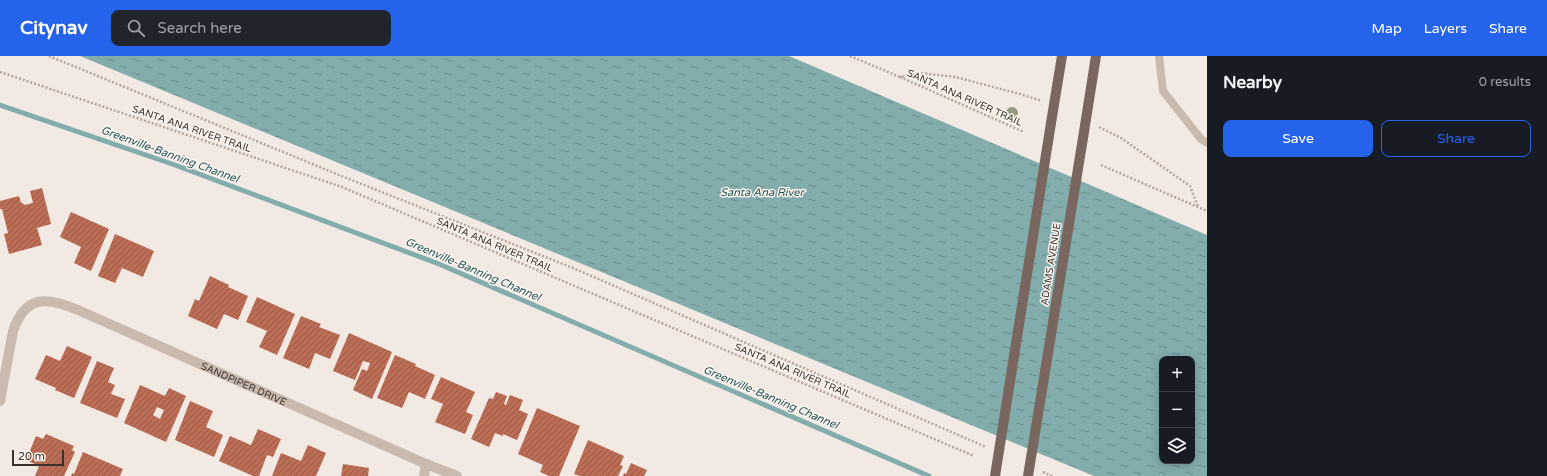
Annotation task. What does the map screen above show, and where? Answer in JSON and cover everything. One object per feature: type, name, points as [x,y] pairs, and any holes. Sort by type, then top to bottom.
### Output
[{"type":"main road","name":"ADAMS AVENUE","points":[[995,476],[1062,56]]},
{"type":"main road","name":"ADAMS AVENUE","points":[[1028,476],[1096,56]]},
{"type":"street","name":"SANDPIPER DRIVE","points":[[0,401],[13,330],[19,316],[30,305],[45,300],[62,303],[426,464],[457,476]]},
{"type":"street","points":[[424,476],[426,464]]},
{"type":"lane","points":[[1159,56],[1164,91],[1202,139],[1207,143]]},
{"type":"path","points":[[49,56],[349,179],[573,268],[999,453]]},
{"type":"path","name":"SANTA ANA RIVER TRAIL","points":[[850,56],[1024,132]]},
{"type":"path","name":"SANTA ANA RIVER TRAIL","points":[[0,72],[342,187],[974,456]]},
{"type":"path","name":"SANTA ANA RIVER TRAIL","points":[[900,77],[920,72],[955,77],[1020,94],[1054,105]]},
{"type":"path","points":[[1085,120],[1121,138],[1190,186],[1198,207]]},
{"type":"path","points":[[1101,165],[1207,211]]},
{"type":"water","name":"Santa Ana River","points":[[80,56],[789,56],[1207,235],[1207,476],[1094,476]]},
{"type":"building","points":[[42,188],[51,224],[37,228],[42,245],[9,254],[4,234],[8,233],[2,209],[0,209],[0,201],[19,196],[21,203],[24,205],[33,203],[30,191]]},
{"type":"building","points":[[71,212],[109,229],[91,271],[74,263],[81,247],[60,237]]},
{"type":"building","points":[[115,234],[154,251],[143,277],[122,268],[115,283],[98,276]]},
{"type":"building","points":[[210,276],[229,285],[228,287],[248,296],[238,320],[224,314],[217,329],[188,316],[195,299],[199,301]]},
{"type":"building","points":[[257,297],[295,314],[277,355],[259,347],[267,331],[246,322]]},
{"type":"building","points":[[301,316],[321,324],[319,327],[340,335],[330,359],[315,353],[309,369],[283,358]]},
{"type":"building","points":[[349,333],[392,352],[372,399],[353,390],[362,369],[367,371],[370,363],[363,361],[355,380],[333,371]]},
{"type":"building","points":[[67,346],[92,357],[74,398],[35,379],[46,355],[60,361]]},
{"type":"building","points":[[395,355],[416,364],[415,366],[435,375],[425,399],[409,392],[402,408],[377,398]]},
{"type":"building","points":[[97,361],[114,368],[108,382],[115,385],[111,394],[125,399],[117,418],[80,403]]},
{"type":"building","points":[[441,377],[475,392],[466,412],[473,415],[465,434],[435,422],[443,404],[431,399]]},
{"type":"building","points":[[140,385],[165,396],[169,388],[186,396],[166,442],[124,423]],"holes":[[[157,407],[164,410],[160,419],[153,415]]]},
{"type":"building","points":[[496,392],[507,396],[504,404],[506,405],[510,395],[523,400],[519,410],[528,414],[517,440],[503,434],[503,436],[495,433],[489,447],[471,439],[489,398],[493,399]]},
{"type":"building","points":[[190,401],[213,411],[206,427],[223,435],[214,457],[175,440]]},
{"type":"building","points":[[537,408],[580,426],[559,476],[549,476],[540,472],[543,465],[518,454]]},
{"type":"building","points":[[258,429],[281,439],[273,457],[267,455],[259,476],[253,476],[219,461],[230,436],[251,445]]},
{"type":"building","points":[[46,434],[74,446],[72,450],[75,452],[64,476],[35,476],[39,466],[26,460],[36,436],[43,439]]},
{"type":"building","points":[[588,440],[624,456],[620,465],[623,466],[618,476],[580,476],[574,474]]},
{"type":"building","points":[[308,445],[326,453],[316,476],[272,476],[281,453],[301,461]]},
{"type":"building","points":[[83,452],[123,469],[120,476],[71,476],[72,473],[74,474]]},
{"type":"building","points":[[631,463],[647,470],[644,476],[623,476],[624,473],[626,474]]},
{"type":"building","points":[[343,464],[369,468],[368,476],[341,476]]},
{"type":"waterway","name":"Greenville-Banning Channel","points":[[0,105],[175,165],[439,264],[929,476]]}]
